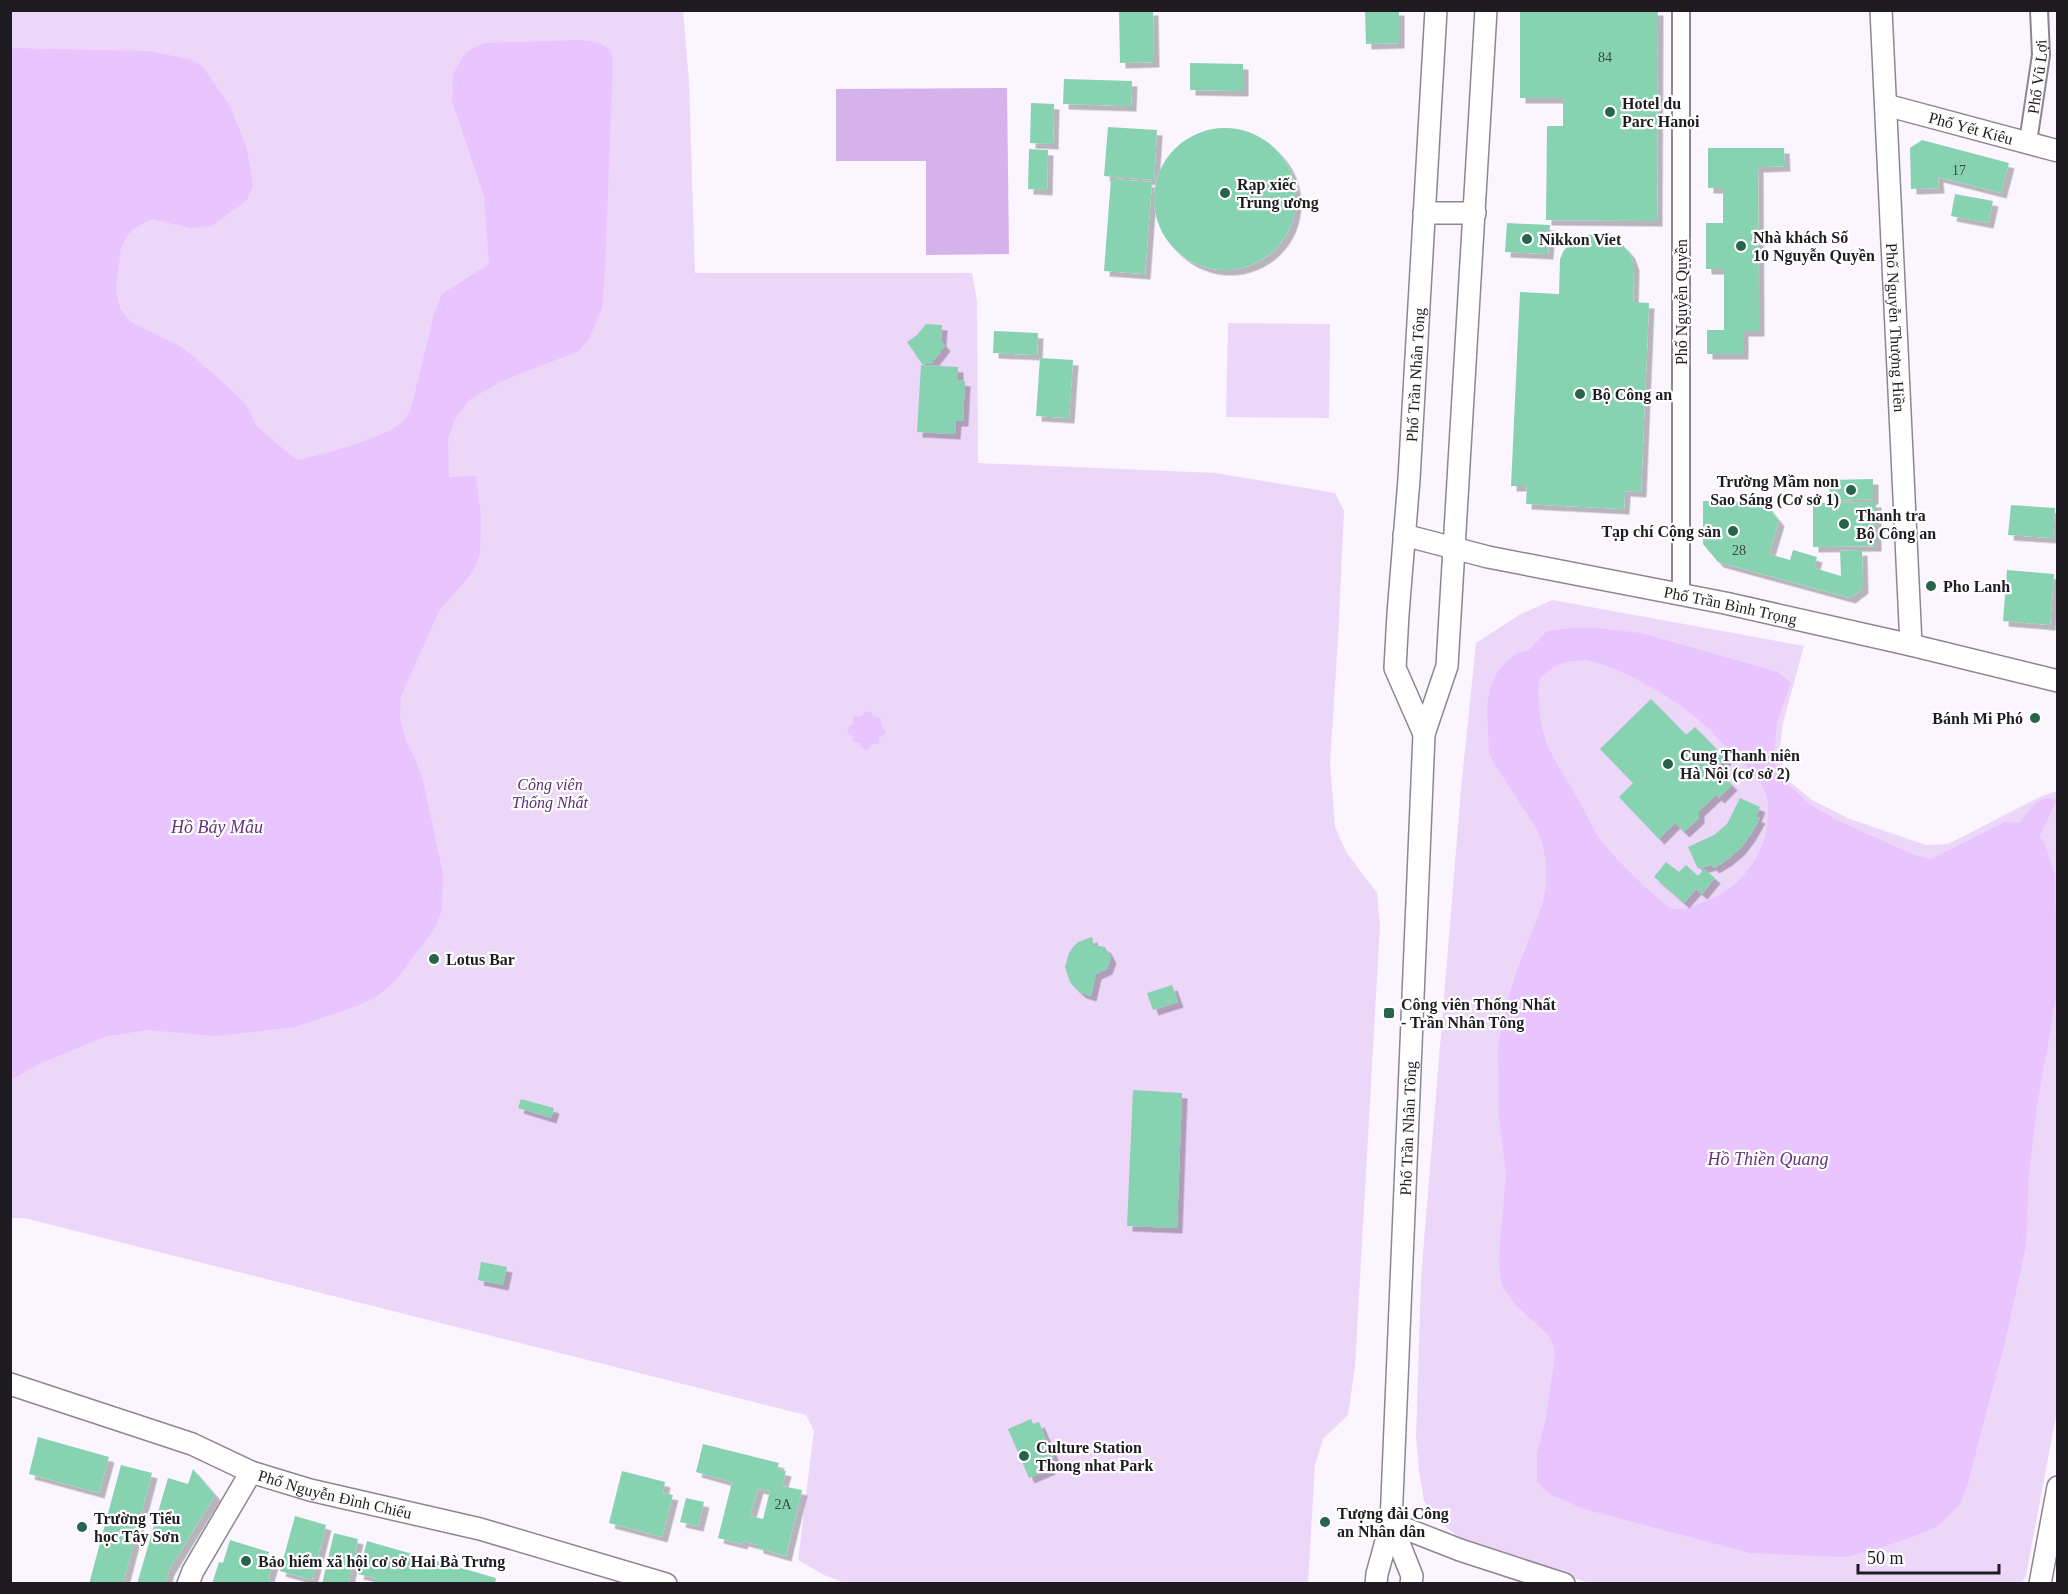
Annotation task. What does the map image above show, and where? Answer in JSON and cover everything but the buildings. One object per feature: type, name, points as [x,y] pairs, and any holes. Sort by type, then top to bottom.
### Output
[{"type":"street","name":"Phố Trần Nhân Tông","points":[[1424,734],[1395,668],[1436,10]]},
{"type":"street","name":"Phố Trần Nhân Tông","points":[[1376,1584],[1390,1523],[1424,734],[1447,666],[1486,10]]},
{"type":"street","name":"Phố Nguyễn Quyền","points":[[1681,10],[1681,594]]},
{"type":"street","name":"Phố Nguyễn Thượng Hiền","points":[[1881,10],[1911,645]]},
{"type":"street","name":"Phố Vũ Lợi","points":[[2028,142],[2041,55],[2039,10]]},
{"type":"street","name":"Phố Yết Kiêu","points":[[1886,105],[2058,151]]},
{"type":"street","points":[[1424,213],[1475,213]]},
{"type":"street","name":"Phố Trần Bình Trọng","points":[[1404,535],[1488,557],[1681,594],[1911,645],[2058,681]]},
{"type":"street","name":"Phố Nguyễn Đình Chiểu","points":[[10,1384],[192,1444],[251,1472],[310,1490],[480,1529],[666,1584]]},
{"type":"street","points":[[188,1584],[193,1571],[251,1472]]},
{"type":"street","points":[[2040,1584],[2058,1487]]},
{"type":"street","name":"Phố Trần Nhân Tông","points":[[1390,1523],[1412,1576],[1411,1584]]},
{"type":"street","points":[[1390,1523],[1460,1550],[1564,1584]]},
{"type":"green space","name":"Công viên Thống Nhất","points":[[10,11],[683,11],[689,81],[695,273],[972,273],[977,301],[978,463],[1216,473],[1335,493],[1344,511],[1330,763],[1335,827],[1346,852],[1377,893],[1380,925],[1355,1367],[1348,1415],[1323,1439],[1315,1465],[1308,1583],[845,1583],[824,1575],[798,1560],[814,1431],[806,1415],[24,1218],[11,1218]]},
{"type":"green space","points":[[1228,323],[1330,324],[1329,418],[1226,417]]},
{"type":"green space","name":"Hồ Thiền Quang","points":[[1552,600],[1804,646],[1783,723],[1779,755],[1788,780],[1812,800],[1850,819],[1926,845],[1948,844],[2042,796],[2057,791],[2058,1406],[2026,1575],[2022,1583],[1589,1583],[1493,1554],[1467,1543],[1438,1521],[1424,1501],[1416,1437],[1421,1278],[1461,789],[1476,643],[1519,615]]},
{"type":"shaded area","points":[[1007,88],[1009,254],[926,255],[926,161],[836,161],[836,89]]},
{"type":"water","name":"Hồ Bảy Mẫu","points":[[582,40],[604,46],[613,58],[602,308],[589,339],[579,351],[502,381],[469,400],[455,419],[448,439],[449,477],[476,476],[481,518],[480,553],[467,579],[439,611],[401,696],[400,718],[406,741],[423,780],[443,874],[442,910],[435,928],[396,980],[379,995],[357,1006],[295,1027],[216,1036],[146,1030],[104,1037],[39,1064],[11,1080],[11,48],[147,51],[190,59],[202,66],[230,106],[247,149],[253,186],[248,198],[211,226],[190,228],[152,219],[141,224],[127,235],[121,248],[116,288],[120,309],[131,322],[182,347],[243,401],[256,426],[297,460],[338,450],[372,438],[398,425],[406,418],[412,405],[434,314],[442,294],[489,264],[484,196],[452,101],[453,74],[466,52],[483,43]]},
{"type":"water","name":"Hồ Thiền Quang","points":[[1596,628],[1641,633],[1778,672],[1791,683],[1777,722],[1774,759],[1786,783],[1811,805],[1837,820],[1914,855],[1931,859],[2005,822],[2020,823],[2031,808],[2040,801],[2057,800],[2039,837],[2045,843],[2055,875],[2057,992],[2037,1106],[2029,1173],[2026,1246],[2005,1342],[1967,1486],[1960,1504],[1939,1525],[1928,1531],[1869,1552],[1843,1557],[1750,1553],[1584,1509],[1549,1494],[1537,1482],[1537,1453],[1546,1418],[1555,1355],[1548,1335],[1514,1303],[1502,1286],[1499,1263],[1506,1175],[1499,1117],[1498,1047],[1506,1004],[1542,906],[1546,886],[1546,864],[1543,845],[1536,828],[1489,755],[1487,707],[1490,688],[1497,673],[1517,653],[1529,650],[1547,631]],"holes":[[[1587,660],[1649,686],[1692,715],[1752,772],[1766,793],[1768,804],[1766,831],[1756,859],[1737,882],[1725,892],[1711,899],[1689,907],[1675,909],[1648,889],[1599,838],[1550,751],[1540,716],[1539,680],[1555,666],[1565,662]]]},
{"type":"water","points":[[867,711],[872,713],[873,717],[881,718],[881,725],[886,731],[885,735],[879,737],[879,744],[872,744],[866,750],[861,747],[860,743],[853,742],[853,736],[849,735],[847,729],[853,724],[853,716],[861,716]]},
{"type":"place","name":"Hotel du Parc Hanoi","points":[[1610,112]]},
{"type":"place","name":"Rạp xiếc Trung ương","points":[[1225,193]]},
{"type":"place","name":"Nikkon Viet","points":[[1527,239]]},
{"type":"place","name":"Nhà khách Số 10 Nguyễn Quyền","points":[[1741,246]]},
{"type":"place","name":"Bộ Công an","points":[[1580,394]]},
{"type":"place","name":"Trường Mầm non Sao Sáng (Cơ sở 1)","points":[[1851,490]]},
{"type":"place","name":"Thanh tra Bộ Công an","points":[[1844,524]]},
{"type":"place","name":"Tạp chí Cộng sản","points":[[1733,531]]},
{"type":"place","name":"Pho Lanh","points":[[1931,586]]},
{"type":"place","name":"Bánh Mi Phó","points":[[2035,718]]},
{"type":"place","name":"Cung Thanh niên Hà Nội (cơ sở 2)","points":[[1668,764]]},
{"type":"place","name":"Lotus Bar","points":[[434,959]]},
{"type":"place","name":"Công viên Thống Nhất - Trần Nhân Tông","points":[[1389,1013]]},
{"type":"place","name":"Culture Station Thong nhat Park","points":[[1024,1456]]},
{"type":"place","name":"Tượng đài Công an Nhân dân","points":[[1325,1522]]},
{"type":"place","name":"Trường Tiểu học Tây Sơn","points":[[82,1527]]},
{"type":"place","name":"Bảo hiểm xã hội cơ sở Hai Bà Trưng","points":[[246,1561]]}]
